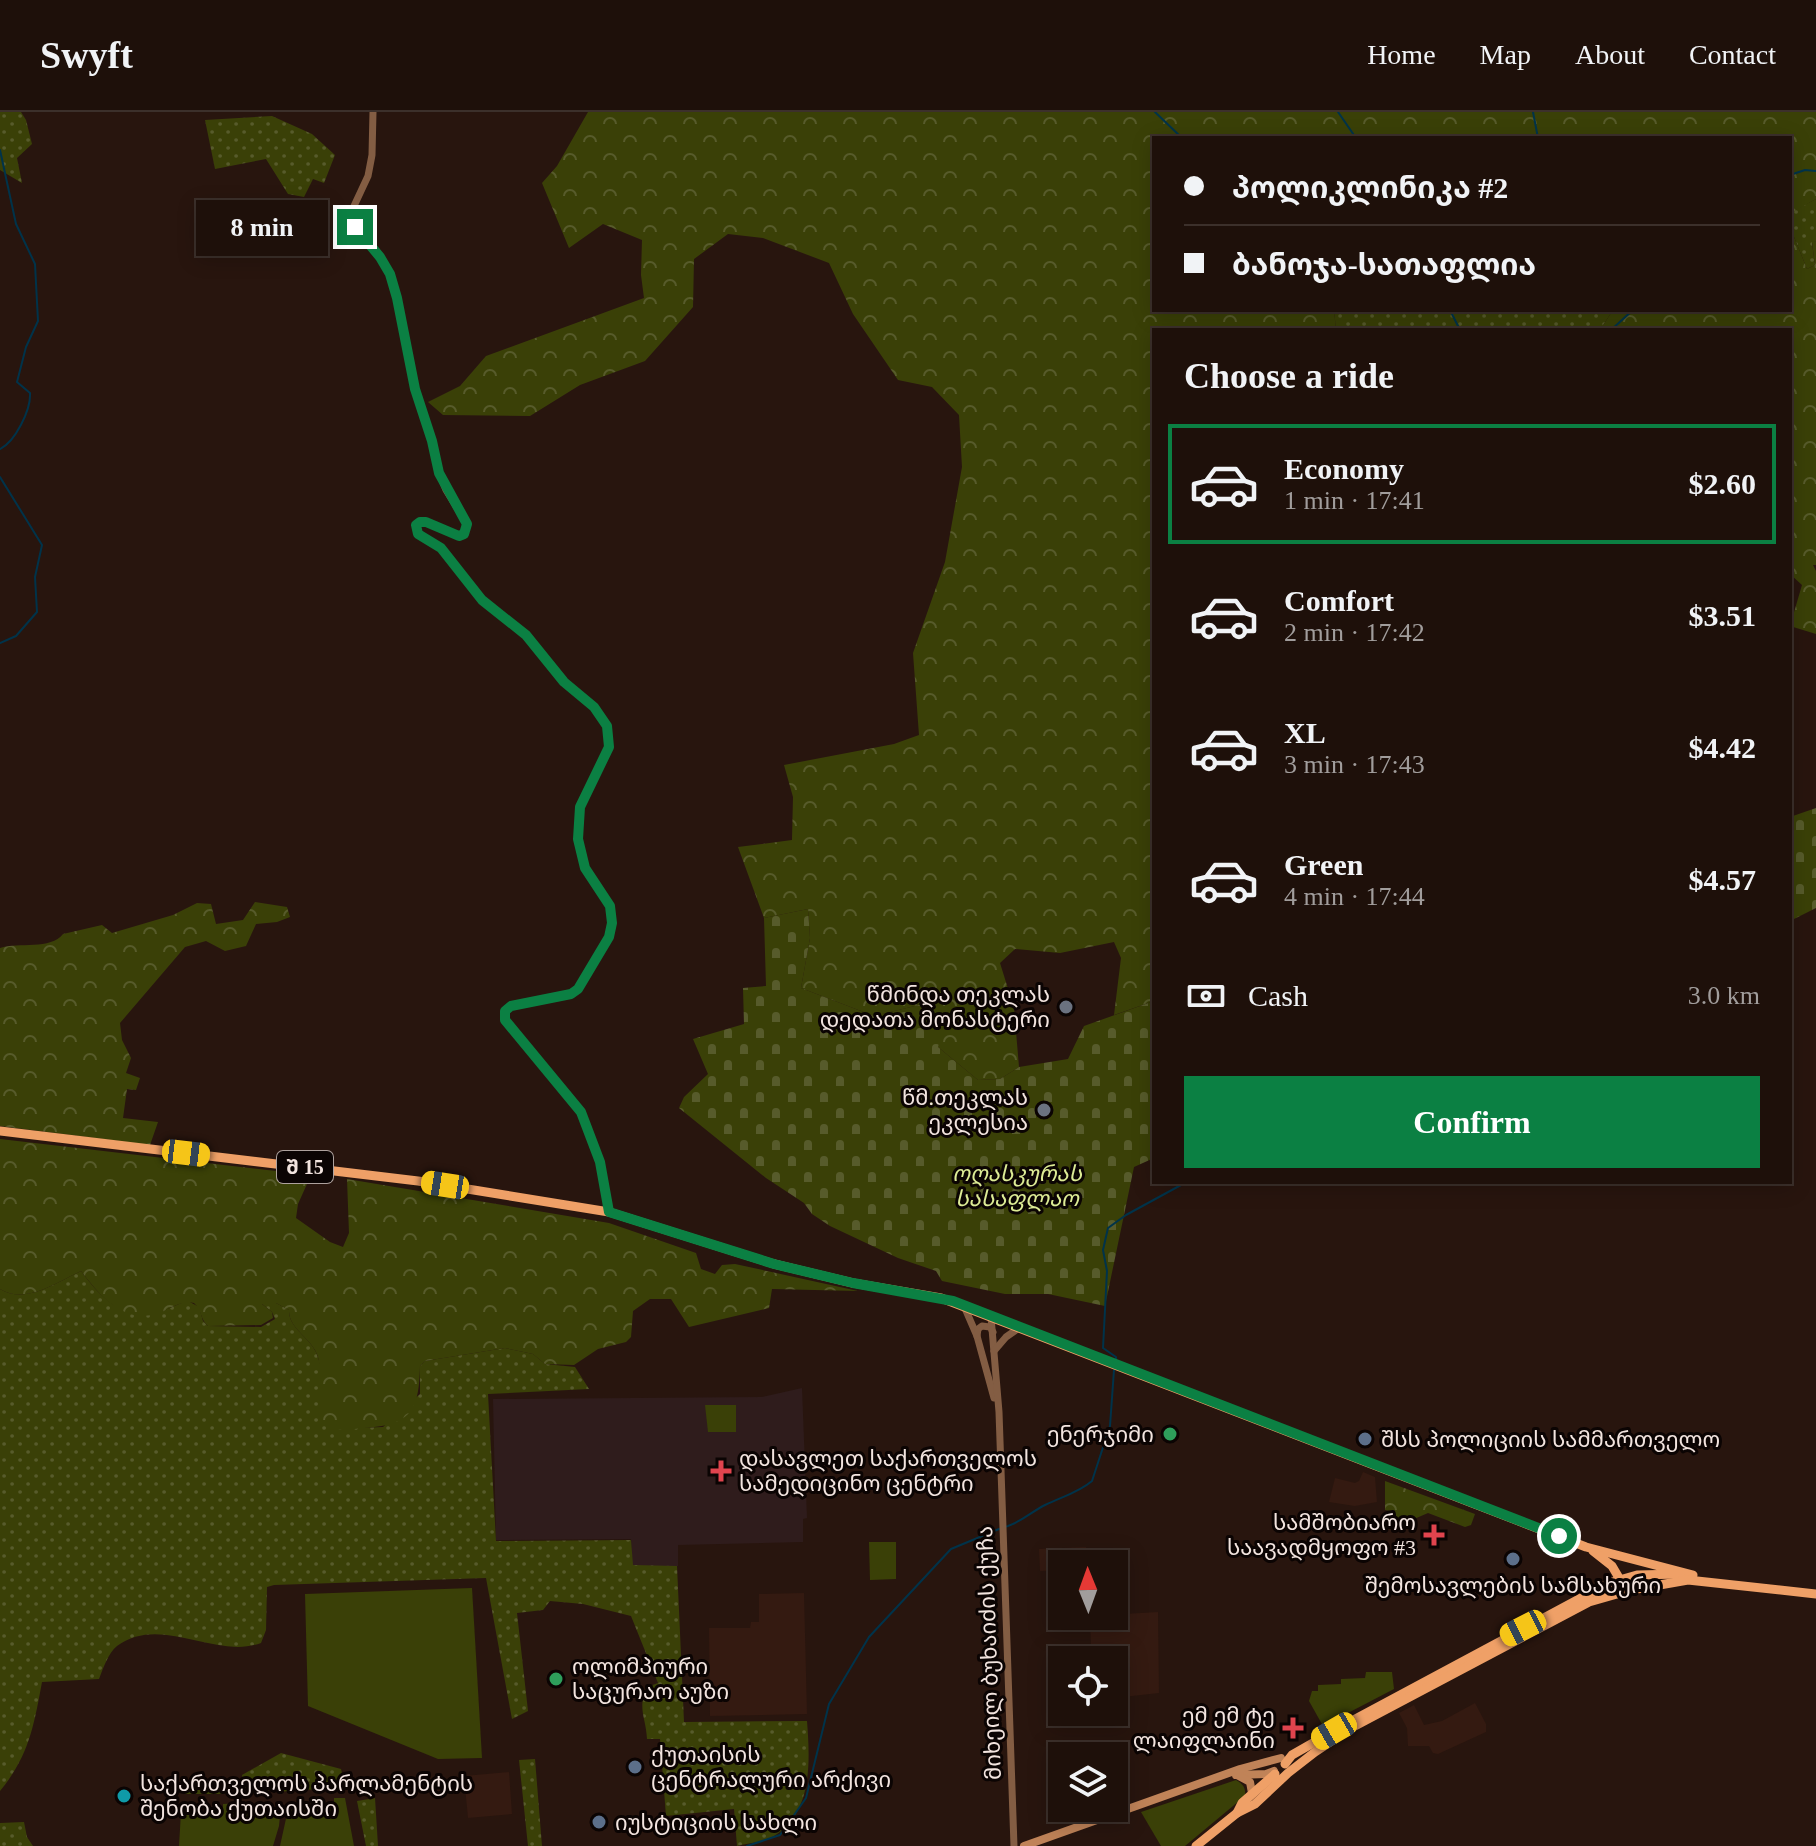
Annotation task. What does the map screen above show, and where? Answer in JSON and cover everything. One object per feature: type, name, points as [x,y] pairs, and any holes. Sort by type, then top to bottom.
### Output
[{"type":"main road","name":"შ 15","points":[[0,1131],[390,1178],[609,1212],[774,1264],[853,1283],[941,1298],[964,1306]]},
{"type":"main road","points":[[964,1306],[1586,1547],[1693,1575],[1816,1592]]},
{"type":"main road","points":[[1586,1547],[1608,1562],[1624,1587],[1631,1590]]},
{"type":"main road","points":[[1617,1554],[1633,1576],[1635,1583],[1631,1590]]},
{"type":"main road","points":[[1196,1846],[1237,1813],[1255,1804],[1292,1755],[1507,1636],[1620,1579],[1693,1575]]},
{"type":"main road","points":[[1237,1813],[1252,1793],[1281,1769],[1351,1728],[1589,1602],[1631,1590],[1705,1580],[1816,1592]]},
{"type":"main road","points":[[1024,1846],[1267,1762],[1281,1769]]},
{"type":"main road","points":[[1231,1776],[1281,1769]]},
{"type":"main road","points":[[1231,1776],[1250,1782],[1252,1793]]},
{"type":"street","points":[[373,112],[368,176],[354,206],[352,218],[355,227],[390,274],[415,389],[439,473],[467,524],[464,534],[459,536],[426,522],[420,522],[416,529],[418,534],[441,548],[482,600],[526,635],[564,682],[594,707],[607,726],[609,747],[580,807],[578,839],[585,868],[610,906],[612,923],[609,937],[578,989],[571,994],[511,1006],[505,1011],[505,1020],[581,1112],[600,1162],[609,1212]]},
{"type":"street","name":"მიხეილ ბუხაიძის ქუჩა","points":[[964,1306],[977,1336],[999,1412]]},
{"type":"street","points":[[980,1327],[987,1326],[993,1334],[991,1339],[984,1342],[977,1336],[980,1327],[988,1316]]},
{"type":"street","name":"მიხეილ ბუხაიძის ქუჩა","points":[[988,1316],[993,1334],[999,1412],[1014,1846]]},
{"type":"street","points":[[994,1351],[1019,1328]]},
{"type":"shaded area","points":[[802,1388],[807,1518],[803,1519],[803,1542],[678,1545],[678,1566],[632,1567],[631,1539],[496,1540],[493,1399],[762,1397]]},
{"type":"shaded area","points":[[1363,1472],[1375,1477],[1377,1502],[1355,1506],[1329,1502],[1335,1478],[1355,1483]]},
{"type":"shaded area","points":[[1086,1547],[1086,1550],[1048,1550],[1048,1571],[1040,1571],[1039,1549]]},
{"type":"shaded area","points":[[804,1593],[807,1714],[710,1716],[709,1628],[750,1628],[751,1622],[759,1622],[759,1594]]},
{"type":"shaded area","points":[[1158,1612],[1159,1693],[1128,1696],[1128,1646],[1091,1646],[1090,1630],[1128,1630],[1128,1614]]},
{"type":"shaded area","points":[[1475,1703],[1486,1724],[1486,1732],[1438,1754],[1433,1753],[1429,1746],[1408,1746],[1407,1728],[1399,1713],[1414,1705],[1424,1725],[1442,1721]]},
{"type":"shaded area","points":[[509,1772],[512,1814],[468,1818],[464,1776]]},
{"type":"green space","points":[[0,112],[21,112],[26,120],[32,144],[17,158],[22,183],[0,170]]},
{"type":"green space","points":[[588,112],[1816,112],[1816,199],[1792,212],[1792,136],[1152,136],[1152,312],[1334,312],[1336,328],[1152,328],[1152,1002],[1114,1015],[1121,958],[1114,942],[1060,953],[1015,949],[1000,963],[1014,1008],[1019,1067],[1000,1079],[978,1080],[938,1047],[923,1004],[874,1016],[801,988],[810,938],[808,909],[764,918],[738,847],[792,840],[793,797],[784,765],[894,744],[919,735],[913,653],[945,562],[962,467],[959,415],[932,387],[898,380],[853,314],[829,263],[763,238],[728,234],[694,259],[693,307],[645,361],[580,385],[530,416],[443,415],[428,402],[460,386],[486,356],[644,298],[642,240],[603,224],[569,248],[542,183],[557,166]]},
{"type":"green space","points":[[272,116],[312,134],[335,155],[324,183],[313,179],[304,197],[288,194],[266,159],[215,169],[205,120]]},
{"type":"green space","points":[[1816,199],[1816,241],[1812,243],[1815,265],[1807,269],[1792,232],[1792,211]]},
{"type":"green space","points":[[1792,232],[1807,269],[1815,265],[1812,242],[1816,241],[1816,565],[1813,565],[1816,571],[1816,634],[1792,627],[1802,585],[1792,576],[1792,328],[1601,328],[1612,312],[1792,312]]},
{"type":"green space","points":[[1334,312],[1612,312],[1601,328],[1336,328]]},
{"type":"green space","points":[[1816,808],[1816,908],[1792,920],[1792,816]]},
{"type":"green space","points":[[255,902],[287,907],[290,917],[256,924],[246,946],[225,951],[206,941],[185,947],[120,1023],[122,1040],[131,1058],[126,1073],[140,1078],[136,1090],[127,1089],[123,1118],[158,1122],[150,1145],[0,1126],[0,948],[43,944],[63,934],[102,925],[112,933],[173,915],[197,903],[211,904],[216,924],[243,920]]},
{"type":"green space","name":"ოღასკურას სასაფლაო","points":[[808,909],[810,938],[801,988],[874,1016],[923,1004],[942,1032],[938,1047],[978,1080],[1000,1079],[1019,1067],[1068,1059],[1084,1026],[1152,1002],[1152,1159],[1134,1167],[1105,1306],[1048,1294],[1005,1294],[942,1281],[936,1271],[898,1258],[830,1226],[679,1108],[684,1097],[708,1074],[693,1039],[744,1024],[743,988],[766,986],[764,918]]},
{"type":"green space","points":[[0,1139],[311,1175],[298,1204],[296,1218],[330,1242],[343,1247],[349,1233],[347,1179],[609,1223],[696,1253],[701,1269],[715,1274],[722,1265],[735,1264],[858,1291],[772,1289],[769,1308],[689,1327],[671,1299],[650,1299],[633,1311],[631,1337],[626,1342],[598,1349],[574,1365],[545,1364],[533,1354],[505,1348],[425,1361],[420,1366],[414,1405],[402,1419],[380,1426],[331,1429],[321,1415],[318,1357],[292,1323],[289,1310],[276,1303],[262,1304],[272,1312],[273,1318],[261,1325],[208,1326],[194,1303],[183,1303],[152,1315],[140,1316],[120,1310],[102,1296],[81,1271],[31,1293],[10,1293],[0,1289]]},
{"type":"green space","points":[[81,1271],[111,1303],[140,1314],[161,1312],[188,1301],[199,1307],[208,1326],[261,1327],[275,1319],[261,1303],[276,1303],[289,1310],[295,1327],[316,1352],[332,1429],[383,1427],[420,1394],[420,1366],[425,1361],[505,1348],[533,1354],[545,1364],[575,1367],[589,1389],[488,1394],[496,1541],[631,1540],[633,1565],[677,1566],[684,1722],[807,1721],[809,1752],[806,1784],[796,1814],[787,1826],[770,1838],[737,1846],[734,1809],[666,1816],[660,1739],[647,1739],[642,1707],[647,1687],[658,1683],[631,1616],[583,1604],[550,1601],[543,1610],[517,1613],[528,1711],[512,1719],[486,1578],[274,1585],[267,1587],[266,1630],[261,1643],[243,1647],[170,1635],[134,1637],[114,1649],[99,1679],[42,1682],[24,1752],[0,1791],[0,1289],[10,1293],[31,1293]]},
{"type":"green space","points":[[705,1405],[736,1405],[736,1432],[708,1432]]},
{"type":"green space","points":[[1385,1481],[1475,1514],[1471,1525],[1465,1527],[1428,1513],[1414,1519],[1408,1517],[1406,1522],[1390,1517],[1391,1511],[1385,1510]]},
{"type":"green space","points":[[869,1542],[896,1542],[896,1579],[870,1580]]},
{"type":"green space","points":[[472,1588],[482,1758],[438,1759],[308,1706],[305,1594]]},
{"type":"green space","points":[[1366,1672],[1392,1672],[1394,1689],[1323,1726],[1309,1701],[1312,1691],[1318,1691],[1318,1685],[1341,1684],[1341,1679],[1365,1678]]},
{"type":"green space","points":[[281,1753],[341,1769],[344,1781],[243,1786],[242,1775]]},
{"type":"green space","points":[[535,1759],[542,1846],[528,1846],[519,1760]]},
{"type":"green space","points":[[1236,1780],[1244,1786],[1245,1796],[1185,1846],[1161,1846],[1141,1812]]},
{"type":"green space","points":[[344,1781],[344,1789],[290,1790],[291,1794],[289,1791],[279,1792],[283,1791],[277,1790],[278,1785],[264,1786],[269,1791],[253,1792],[253,1788],[223,1790],[232,1791],[233,1794],[185,1794],[185,1789]]},
{"type":"green space","points":[[334,1798],[345,1798],[354,1846],[280,1846],[289,1805],[293,1805],[294,1811],[330,1810],[325,1808],[325,1803],[334,1803]]},
{"type":"green space","points":[[375,1798],[378,1846],[366,1846],[357,1801]]},
{"type":"green space","points":[[241,1803],[232,1807],[250,1806],[251,1811],[277,1810],[277,1806],[281,1806],[273,1846],[179,1846],[181,1812],[200,1811],[200,1816],[218,1813],[218,1810],[223,1810],[223,1804]]},
{"type":"green space","points":[[24,1822],[27,1837],[33,1846],[0,1846],[0,1823]]},
{"type":"waterway","points":[[1155,112],[1180,136]]},
{"type":"waterway","points":[[1338,112],[1355,136]]},
{"type":"waterway","points":[[1533,112],[1538,136]]},
{"type":"waterway","points":[[0,150],[16,224],[35,264],[38,321],[26,347],[17,382],[30,393],[28,408],[16,433],[0,449]]},
{"type":"waterway","points":[[1792,174],[1805,170],[1816,171]]},
{"type":"waterway","points":[[1451,312],[1459,328]]},
{"type":"waterway","points":[[1613,328],[1631,312]]},
{"type":"waterway","points":[[0,477],[42,545],[35,577],[37,612],[16,636],[0,643]]},
{"type":"waterway","points":[[1116,1360],[1103,1348],[1107,1271],[1103,1250],[1108,1228],[1181,1184]]},
{"type":"waterway","points":[[1005,1527],[1092,1481],[1110,1426],[1114,1370]]},
{"type":"waterway","points":[[747,1846],[780,1835],[806,1798],[829,1704],[869,1637],[951,1549],[999,1529]]},
{"type":"place","name":"წმინდა თეკლას დედათა მონასტერი","points":[[1066,1007]]},
{"type":"place","name":"წმ.თეკლას ეკლესია","points":[[1044,1110]]},
{"type":"place","name":"ენერჯიმი","points":[[1170,1434]]},
{"type":"place","name":"შსს პოლიციის სამმართველო","points":[[1365,1439]]},
{"type":"place","name":"დასავლეთ საქართველოს სამედიცინო ცენტრი","points":[[721,1471]]},
{"type":"place","name":"სამშობიარო საავადმყოფო #3","points":[[1434,1535]]},
{"type":"place","name":"შემოსავლების სამსახური","points":[[1513,1559]]},
{"type":"place","name":"ოლიმპიური საცურაო აუზი","points":[[556,1679]]},
{"type":"place","name":"ემ ემ ტე ლაიფლაინი","points":[[1293,1728]]},
{"type":"place","name":"ქუთაისის ცენტრალური არქივი","points":[[635,1767]]},
{"type":"place","name":"საქართველოს პარლამენტის შენობა ქუთაისში","points":[[124,1796]]},
{"type":"place","name":"იუსტიციის სახლი","points":[[599,1822]]},
{"type":"route","points":[[355,227],[390,274],[415,389],[439,473],[467,524],[464,534],[459,536],[420,522],[416,525],[418,534],[441,548],[465,582],[482,600],[526,635],[564,682],[594,707],[607,726],[609,747],[580,807],[578,839],[585,868],[610,906],[612,923],[609,937],[578,989],[571,994],[511,1006],[505,1011],[505,1020],[581,1112],[600,1162],[609,1212],[774,1264],[853,1283],[953,1301],[1559,1536]]}]
